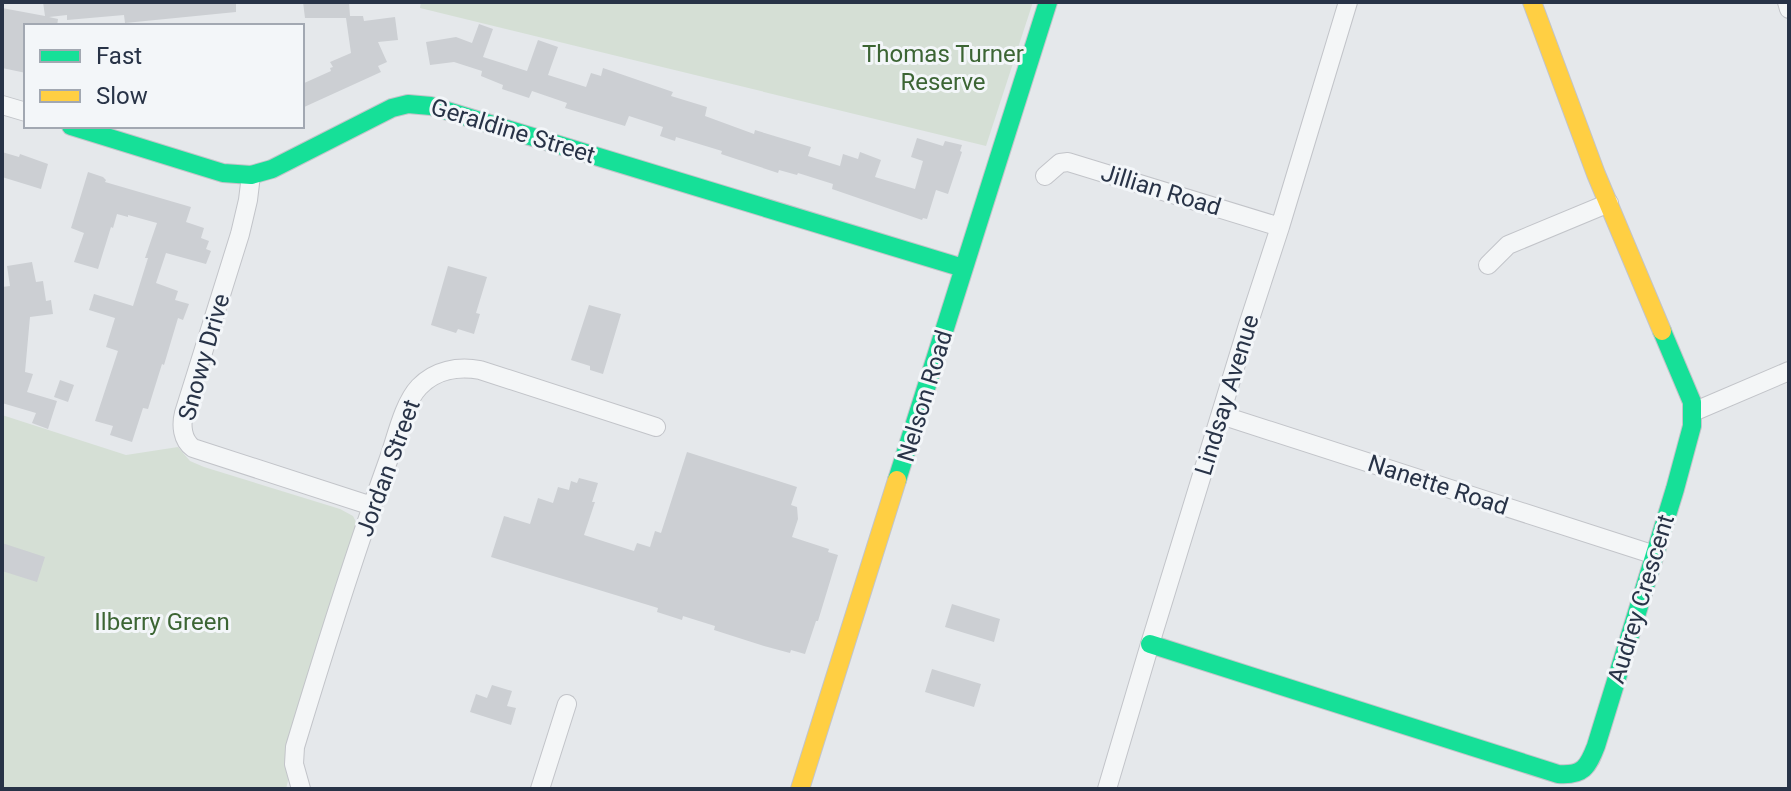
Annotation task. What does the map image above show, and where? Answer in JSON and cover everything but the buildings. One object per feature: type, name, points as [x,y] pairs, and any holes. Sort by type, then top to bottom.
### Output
[{"type":"street","name":"Nelson Road","points":[[800,789],[1048,2]]},
{"type":"street","name":"Lindsay Avenue","points":[[1107,789],[1348,2]]},
{"type":"street","name":"Audrey Crescent","points":[[1150,644],[1558,774],[1568,776],[1582,771],[1591,760],[1655,555],[1692,426],[1693,412],[1691,395],[1609,203],[1532,2]]},
{"type":"street","points":[[1787,2],[1789,9]]},
{"type":"street","name":"Geraldine Street","points":[[77,128],[213,170],[251,175],[272,169],[392,108],[421,103],[963,268]]},
{"type":"street","points":[[2,105],[24,111]]},
{"type":"street","name":"Jillian Road","points":[[1045,176],[1060,163],[1068,162],[1280,227]]},
{"type":"street","name":"Snowy Drive","points":[[251,175],[240,234],[184,413],[182,423],[185,436],[193,448],[372,506]]},
{"type":"street","points":[[1488,265],[1508,245],[1609,203]]},
{"type":"street","name":"Jordan Street","points":[[301,789],[293,759],[295,747],[372,506],[412,397],[427,379],[440,372],[464,368],[489,372],[656,427]]},
{"type":"street","points":[[1693,412],[1789,371]]},
{"type":"street","name":"Nanette Road","points":[[1221,415],[1655,555]]},
{"type":"street","points":[[540,789],[567,704]]},
{"type":"green space","name":"Thomas Turner Reserve","points":[[421,2],[1033,2],[986,146],[420,8]]},
{"type":"green space","name":"Ilberry Green","points":[[2,415],[126,455],[178,447],[190,461],[204,467],[340,509],[353,516],[358,526],[287,761],[286,789],[2,789]]},
{"type":"traffic: fast","points":[[897,480],[1048,2]]},
{"type":"traffic: fast","points":[[77,128],[223,173],[251,175],[272,169],[392,108],[408,104],[431,106],[963,268]]},
{"type":"traffic: fast","points":[[1150,644],[1558,774],[1579,772],[1587,765],[1596,746],[1692,426],[1692,402],[1662,331]]},
{"type":"traffic: slow","points":[[1532,2],[1596,174],[1662,331]]},
{"type":"traffic: slow","points":[[800,789],[897,480]]}]
